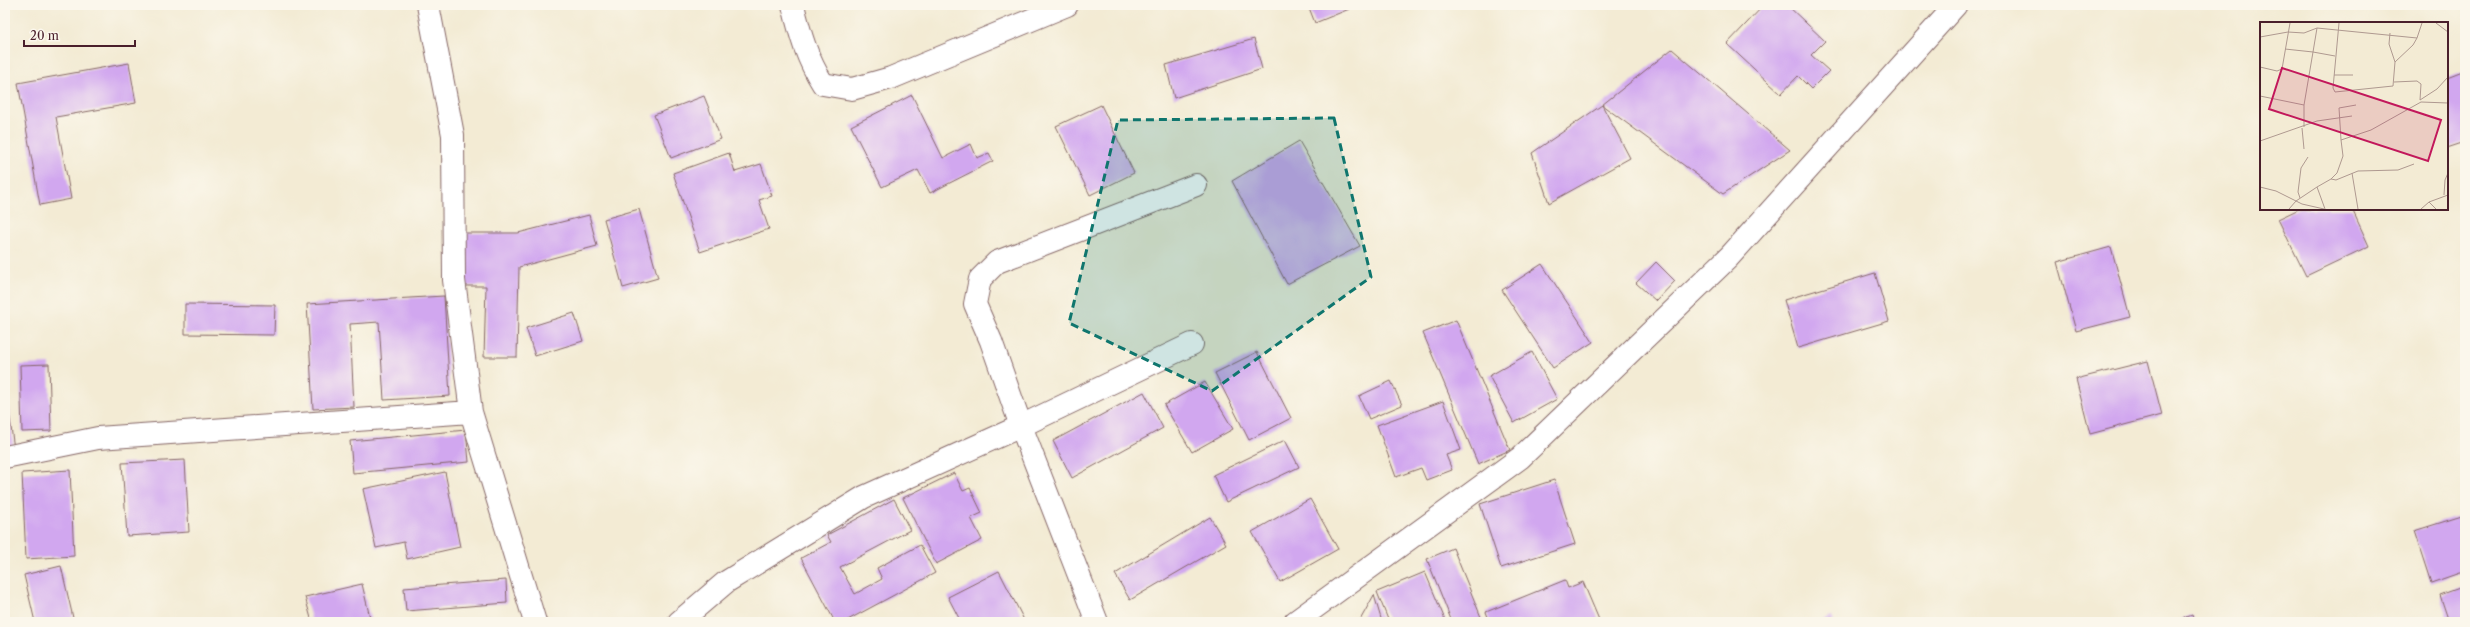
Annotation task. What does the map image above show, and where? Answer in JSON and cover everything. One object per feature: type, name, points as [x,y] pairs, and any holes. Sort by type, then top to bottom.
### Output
[{"type":"street","points":[[428,5],[453,135],[454,280],[471,412],[535,622]]},
{"type":"street","points":[[793,5],[801,40],[812,66],[823,84],[852,89],[891,78],[1067,5]]},
{"type":"street","points":[[1295,622],[1520,458],[1729,257],[1956,5]]},
{"type":"street","points":[[1097,622],[1021,426],[991,341],[975,304],[980,279],[996,262],[1196,185]]},
{"type":"street","points":[[679,622],[726,582],[864,498],[1021,426],[1192,344]]},
{"type":"street","points":[[5,457],[98,438],[471,412]]},
{"type":"highlighted area","points":[[1334,118],[1371,277],[1212,391],[1069,323],[1118,120]]},
{"type":"building","points":[[1308,5],[1359,5],[1315,23]]},
{"type":"building","points":[[1764,5],[1787,5],[1825,41],[1811,55],[1829,71],[1811,89],[1798,76],[1781,94],[1727,44]]},
{"type":"building","points":[[1254,39],[1262,69],[1174,98],[1166,65]]},
{"type":"building","points":[[1672,49],[1790,150],[1723,194],[1602,105]]},
{"type":"building","points":[[129,63],[136,103],[56,117],[71,199],[40,205],[18,83]]},
{"type":"building","points":[[2465,71],[2465,142],[2448,148],[2448,78]]},
{"type":"building","points":[[912,95],[943,158],[971,144],[977,158],[989,153],[993,161],[930,193],[918,170],[882,187],[851,126]]},
{"type":"building","points":[[704,96],[721,139],[671,158],[654,115]]},
{"type":"building","points":[[1101,105],[1134,173],[1090,195],[1056,126]]},
{"type":"building","points":[[1602,105],[1630,158],[1549,203],[1532,153]]},
{"type":"building","points":[[1299,141],[1360,246],[1287,284],[1232,181]]},
{"type":"building","points":[[729,153],[735,172],[761,164],[772,196],[759,200],[769,229],[700,252],[673,173]]},
{"type":"building","points":[[639,209],[658,278],[623,288],[604,219]]},
{"type":"building","points":[[2297,210],[2352,210],[2369,246],[2306,276],[2278,219]]},
{"type":"building","points":[[589,215],[597,246],[519,267],[517,357],[484,357],[486,286],[460,286],[462,233],[518,233]]},
{"type":"building","points":[[2111,247],[2130,317],[2076,331],[2057,262]]},
{"type":"building","points":[[1656,262],[1675,281],[1656,301],[1636,283]]},
{"type":"building","points":[[1542,264],[1593,342],[1553,368],[1502,290]]},
{"type":"building","points":[[1875,273],[1889,321],[1798,348],[1784,300]]},
{"type":"building","points":[[444,296],[450,396],[384,400],[379,322],[350,324],[354,407],[313,409],[307,304]]},
{"type":"building","points":[[185,304],[275,305],[274,335],[185,334]]},
{"type":"building","points":[[574,313],[583,341],[535,356],[526,328]]},
{"type":"building","points":[[1456,320],[1510,450],[1478,464],[1423,333]]},
{"type":"building","points":[[1257,352],[1291,418],[1249,440],[1215,373]]},
{"type":"building","points":[[1532,352],[1557,399],[1514,423],[1489,376]]},
{"type":"building","points":[[2148,361],[2162,415],[2090,434],[2076,379]]},
{"type":"building","points":[[49,364],[51,431],[22,432],[20,365]]},
{"type":"building","points":[[1391,381],[1402,405],[1369,419],[1359,396]]},
{"type":"building","points":[[1205,382],[1233,429],[1192,452],[1164,405]]},
{"type":"building","points":[[5,383],[14,449],[5,450]]},
{"type":"building","points":[[1144,392],[1163,428],[1072,478],[1053,441]]},
{"type":"building","points":[[1443,401],[1461,450],[1446,455],[1452,470],[1426,480],[1421,468],[1396,477],[1377,425]]},
{"type":"building","points":[[466,430],[469,462],[353,473],[350,441]]},
{"type":"building","points":[[1285,440],[1299,467],[1226,502],[1213,475]]},
{"type":"building","points":[[185,460],[189,532],[127,536],[122,463]]},
{"type":"building","points":[[70,470],[74,556],[26,559],[22,473]]},
{"type":"building","points":[[445,472],[460,547],[407,559],[404,542],[376,548],[363,489]]},
{"type":"building","points":[[954,473],[963,491],[970,488],[982,513],[971,518],[982,540],[936,564],[903,498]]},
{"type":"building","points":[[1554,480],[1575,544],[1501,568],[1480,504]]},
{"type":"building","points":[[894,499],[910,530],[840,567],[855,594],[882,579],[877,568],[920,545],[935,573],[844,622],[835,622],[801,558],[831,542],[827,535]]},
{"type":"building","points":[[1310,499],[1338,549],[1280,582],[1252,532]]},
{"type":"building","points":[[2465,515],[2465,571],[2431,583],[2414,531]]},
{"type":"building","points":[[1210,517],[1226,544],[1130,600],[1115,574]]},
{"type":"building","points":[[1453,548],[1483,622],[1452,622],[1427,559]]},
{"type":"building","points":[[61,566],[74,622],[35,622],[24,575]]},
{"type":"building","points":[[999,571],[1025,622],[961,622],[948,597]]},
{"type":"building","points":[[1425,572],[1446,622],[1389,622],[1377,592]]},
{"type":"building","points":[[506,580],[507,603],[406,611],[404,588]]},
{"type":"building","points":[[1565,580],[1568,588],[1583,582],[1600,622],[1490,622],[1486,612]]},
{"type":"building","points":[[362,584],[371,622],[312,622],[305,597]]},
{"type":"building","points":[[2465,586],[2465,622],[2449,622],[2440,595]]},
{"type":"building","points":[[1374,595],[1382,622],[1359,622]]},
{"type":"building","points":[[2192,615],[2195,622],[2174,622]]},
{"type":"building","points":[[1832,617],[1834,622],[1820,622]]}]
